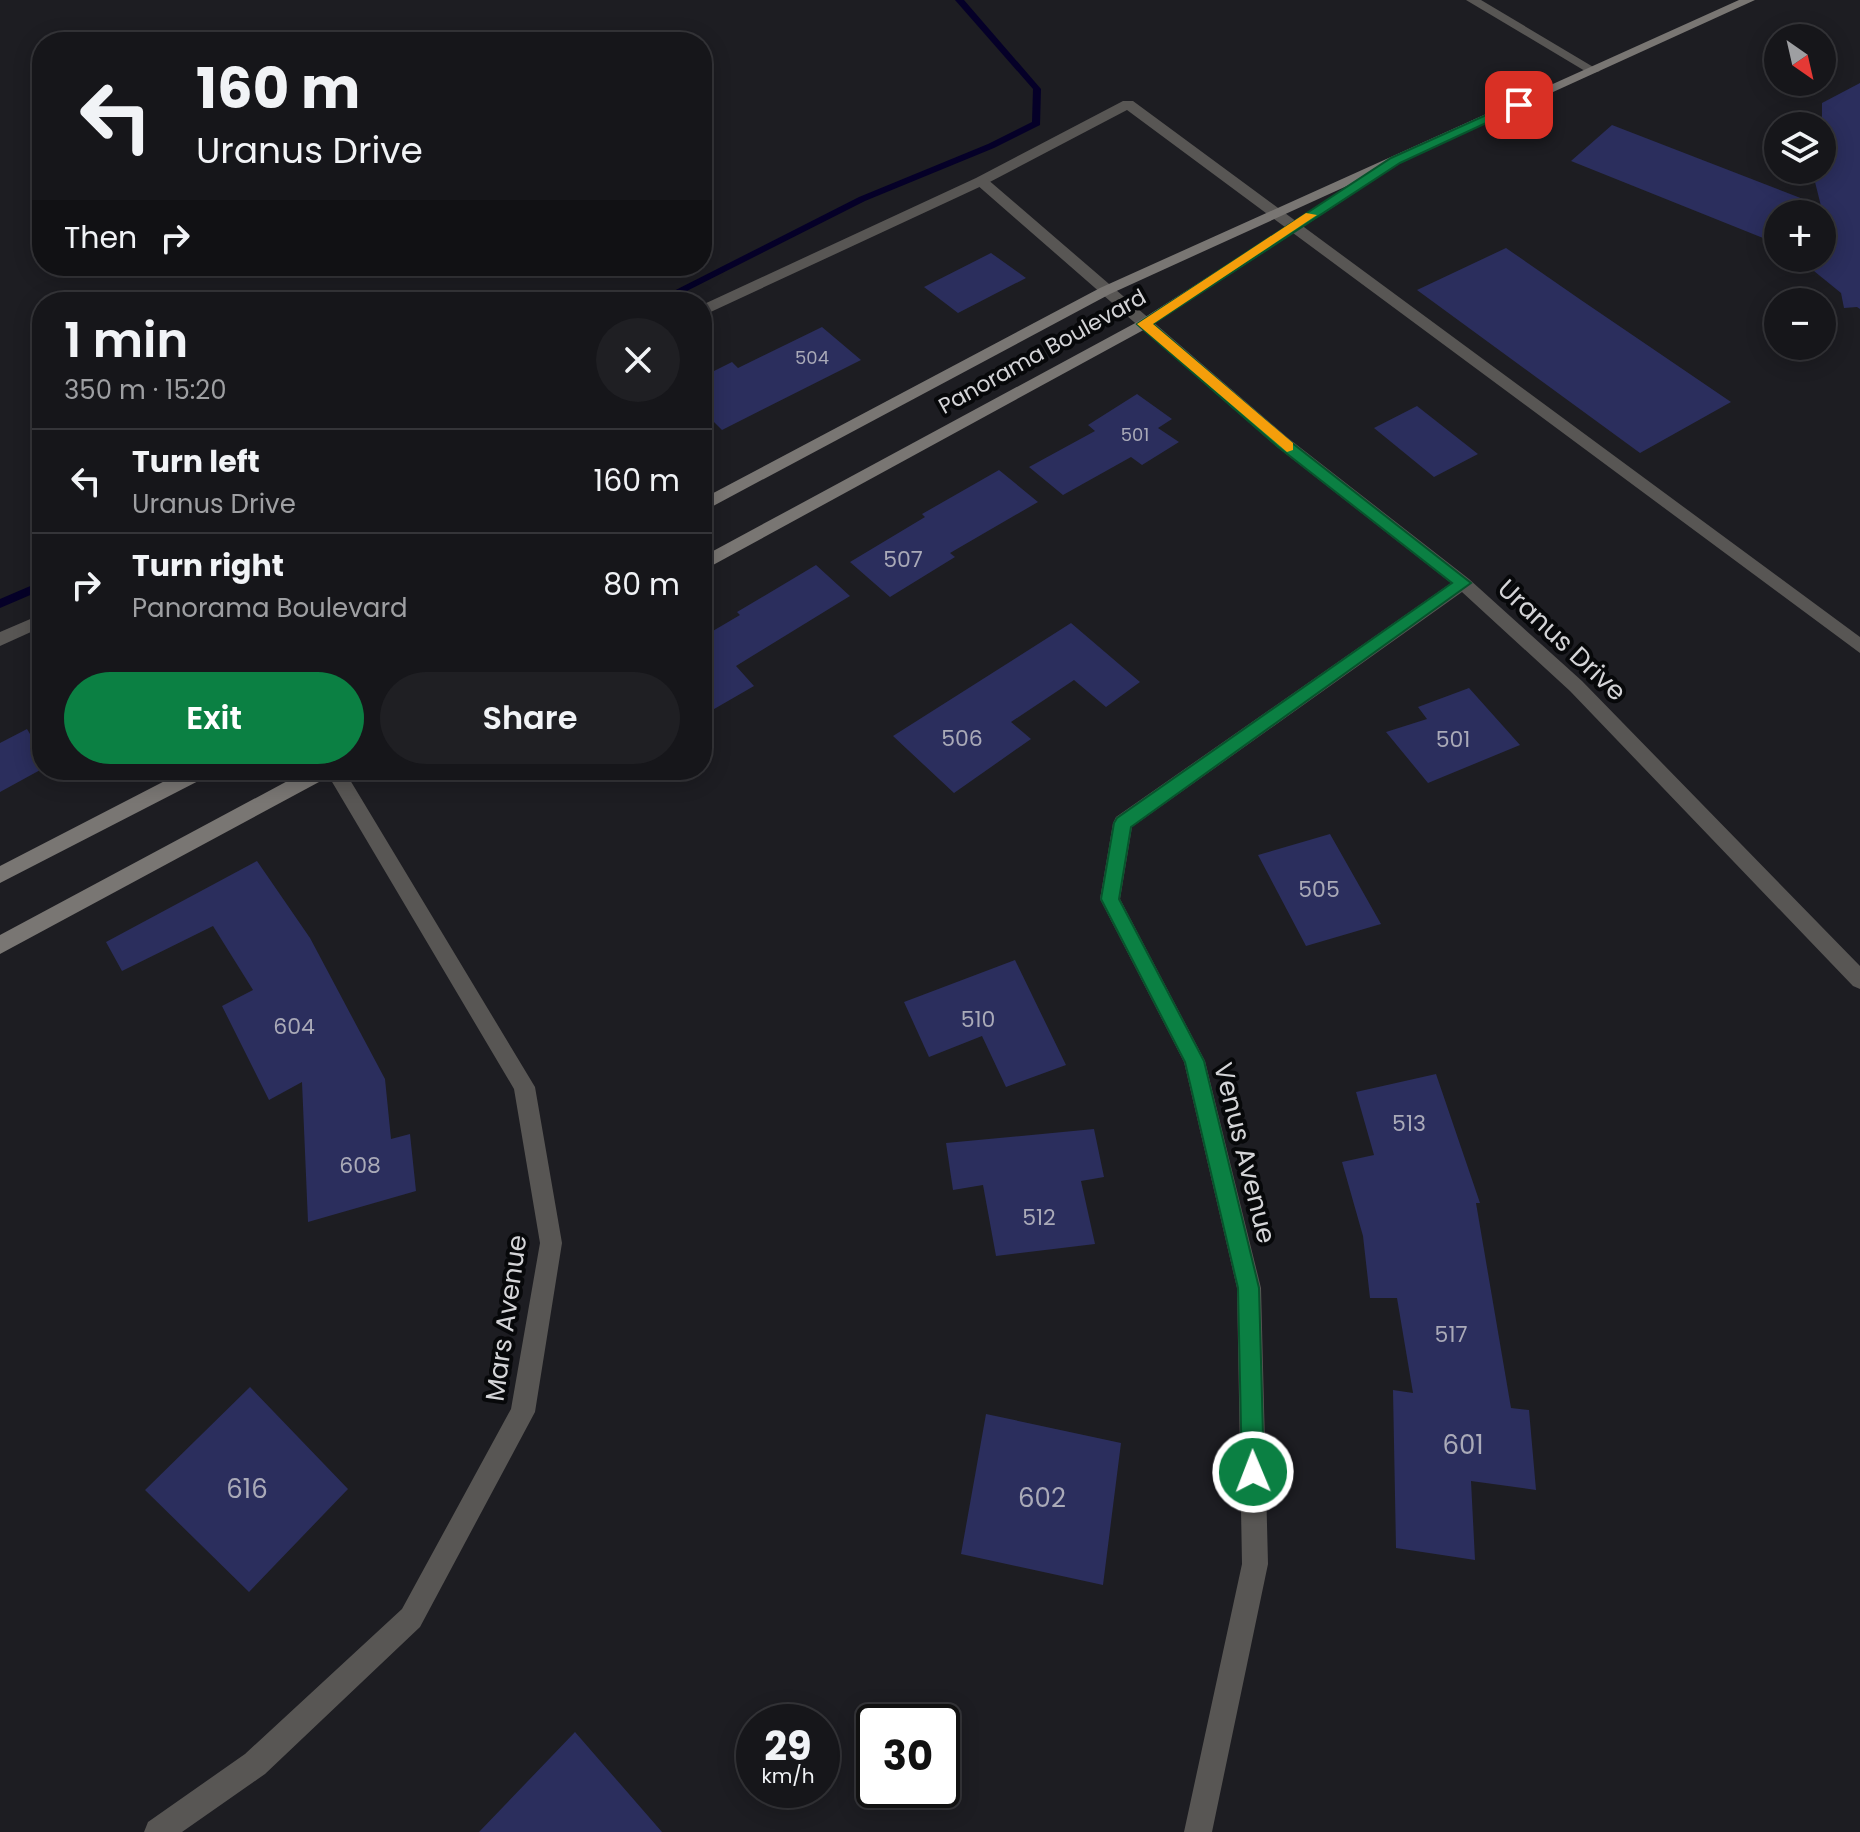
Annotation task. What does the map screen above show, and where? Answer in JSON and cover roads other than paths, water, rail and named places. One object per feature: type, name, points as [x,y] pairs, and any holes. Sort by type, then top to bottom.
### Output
[{"type":"main road","name":"Panorama Boulevard","points":[[712,501],[1105,291],[1749,0]]},
{"type":"main road","name":"Panorama Boulevard","points":[[712,560],[1144,324],[1396,161]]},
{"type":"main road","points":[[0,875],[184,780]]},
{"type":"main road","points":[[0,945],[306,780]]},
{"type":"street","points":[[1472,0],[1594,71]]},
{"type":"street","points":[[712,306],[981,181],[1128,104],[1860,646]]},
{"type":"street","name":"Uranus Drive","points":[[981,181],[1282,442],[1463,583],[1576,686],[1860,980]]},
{"type":"street","name":"Venus Avenue","points":[[1198,1832],[1255,1564],[1249,1288],[1194,1061],[1110,899],[1123,823],[1463,583]]},
{"type":"street","points":[[0,639],[32,625]]},
{"type":"street","name":"Mars Avenue","points":[[158,1832],[255,1764],[411,1618],[523,1412],[551,1243],[524,1087],[340,780]]},
{"type":"waterway","points":[[712,274],[862,199],[991,146],[1037,123],[1037,89],[959,0]]},
{"type":"waterway","points":[[677,292],[709,276]]},
{"type":"waterway","points":[[0,604],[32,590]]}]
